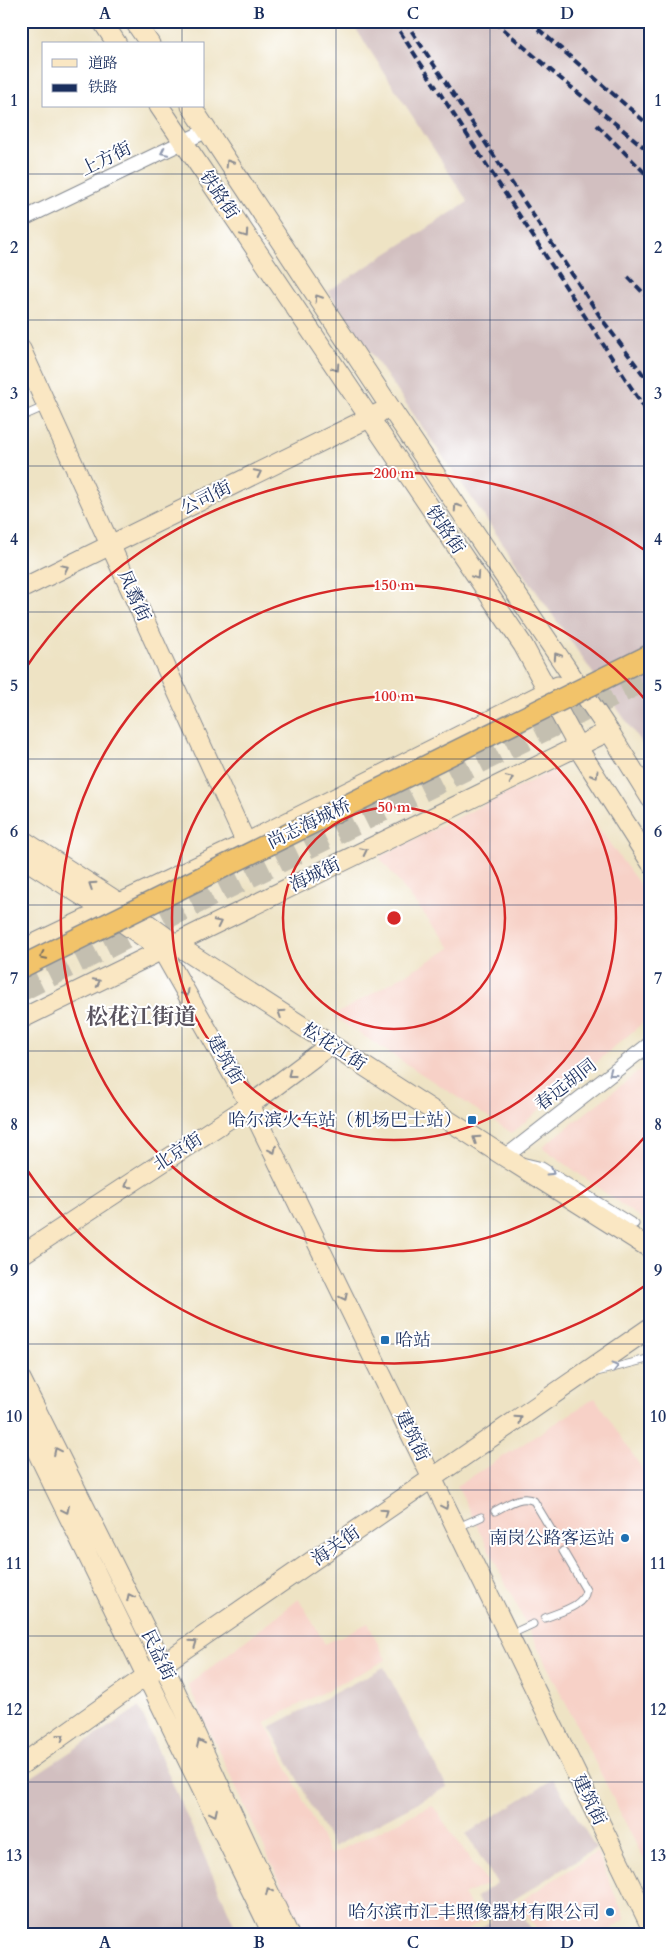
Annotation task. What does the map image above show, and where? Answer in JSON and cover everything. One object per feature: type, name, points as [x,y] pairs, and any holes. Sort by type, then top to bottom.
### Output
[{"type":"main road","points":[[102,21],[116,42]]},
{"type":"main road","points":[[134,21],[149,42]]},
{"type":"main road","name":"铁路街","points":[[160,108],[523,645],[577,746],[651,863]]},
{"type":"main road","name":"铁路街","points":[[193,108],[390,407],[608,731],[651,800]]},
{"type":"main road","name":"凤翥街","points":[[21,349],[112,545],[246,844]]},
{"type":"main road","name":"公司街","points":[[21,589],[390,407]]},
{"type":"main road","name":"尚志海城桥","points":[[21,967],[651,655]]},
{"type":"main road","points":[[21,950],[114,908],[246,844],[572,679]]},
{"type":"main road","name":"海城街","points":[[21,1018],[608,731]]},
{"type":"main road","name":"松花江街","points":[[21,839],[168,947],[330,1045],[505,1158],[651,1249]]},
{"type":"main road","name":"松花江街","points":[[21,857],[114,908]]},
{"type":"main road","name":"建筑街","points":[[168,947],[250,1105],[651,1927]]},
{"type":"main road","name":"北京街","points":[[21,1254],[250,1105],[330,1045]]},
{"type":"main road","name":"海关街","points":[[21,1765],[147,1675],[648,1331]]},
{"type":"main road","name":"民益街","points":[[21,1379],[163,1664],[276,1932]]},
{"type":"main road","name":"民益街","points":[[21,1419],[276,1932]]},
{"type":"street","name":"上方街","points":[[21,220],[208,130]]},
{"type":"street","name":"春远胡同","points":[[505,1158],[651,1042]]},
{"type":"lane","points":[[21,417],[47,405]]},
{"type":"lane","points":[[505,1158],[542,1166],[635,1224]]},
{"type":"lane","points":[[580,1376],[651,1358]]},
{"type":"lane","points":[[495,1511],[523,1497],[529,1498],[534,1501],[555,1536]]},
{"type":"lane","points":[[456,1528],[481,1517]]},
{"type":"lane","points":[[544,1618],[581,1602],[586,1596],[586,1590],[563,1551]]},
{"type":"lane","points":[[509,1635],[533,1624]]},
{"type":"shaded area","points":[[351,21],[651,21],[651,757],[328,291],[468,202]]},
{"type":"shaded area","points":[[555,769],[651,900],[651,1016],[512,1133],[333,1016],[451,948],[379,857]]},
{"type":"shaded area","points":[[651,1062],[651,1226],[542,1147]]},
{"type":"shaded area","points":[[595,1398],[651,1482],[651,1874],[457,1486]]},
{"type":"shaded area","points":[[299,1599],[325,1644],[368,1623],[386,1660],[265,1722],[330,1855],[432,1805],[488,1884],[463,1895],[482,1920],[460,1935],[305,1935],[188,1685]]},
{"type":"shaded area","points":[[384,1667],[447,1787],[333,1847],[270,1727]]},
{"type":"shaded area","points":[[139,1707],[234,1924],[211,1935],[21,1935],[21,1784]]},
{"type":"shaded area","points":[[553,1779],[596,1848],[513,1900],[535,1935],[470,1935],[491,1921],[476,1897],[497,1883],[466,1834]]},
{"type":"shaded area","points":[[597,1852],[625,1919],[604,1935],[540,1935],[519,1902]]},
{"type":"tunnel","points":[[21,991],[651,678]]},
{"type":"railway","points":[[393,21],[651,418]]},
{"type":"railway","points":[[405,21],[601,318],[651,385]]},
{"type":"railway","points":[[494,21],[651,153]]},
{"type":"railway","points":[[529,21],[651,127]]},
{"type":"railway","points":[[597,125],[651,179]]},
{"type":"railway","points":[[628,277],[651,301]]},
{"type":"place","name":"哈尔滨火车站（机场巴士站）","points":[[472,1120]]},
{"type":"place","name":"哈站","points":[[385,1340]]},
{"type":"place","name":"南岗公路客运站","points":[[625,1538]]},
{"type":"place","name":"哈尔滨市汇丰照像器材有限公司","points":[[610,1912]]},
{"type":"district","name":"松花江街道","points":[[141,1017]]}]
